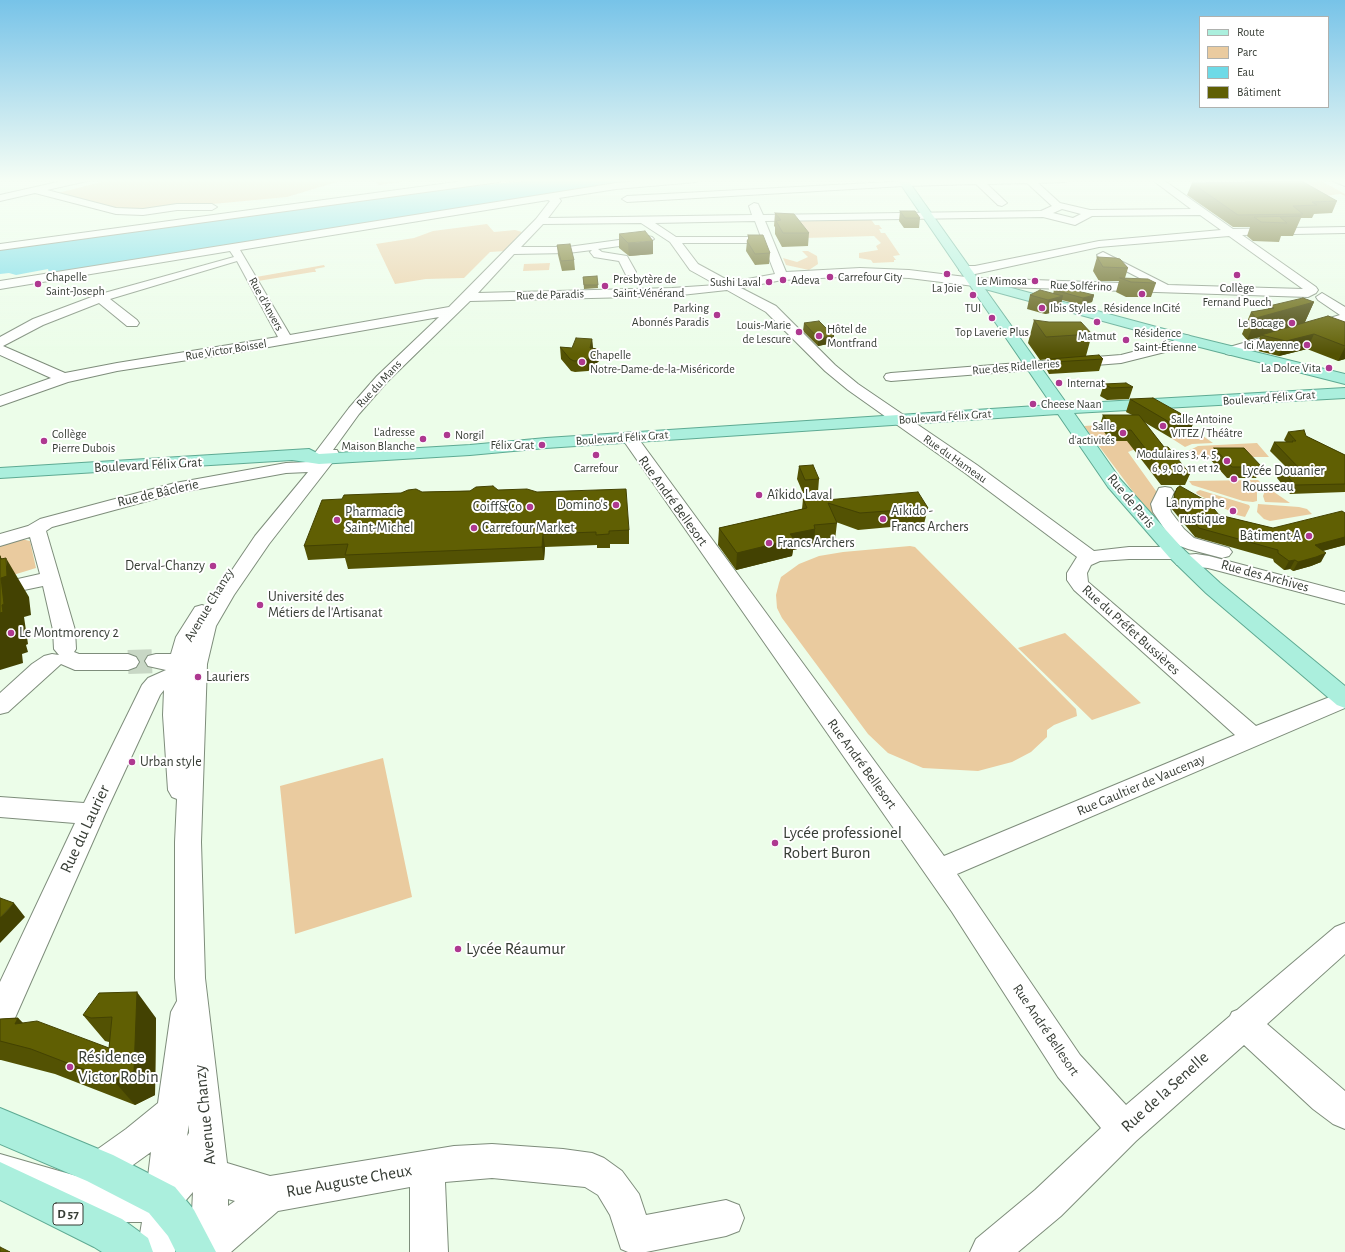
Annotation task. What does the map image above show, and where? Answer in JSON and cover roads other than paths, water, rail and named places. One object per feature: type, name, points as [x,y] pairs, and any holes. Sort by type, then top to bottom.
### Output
[{"type":"main road","name":"Rue de Paris","points":[[942,237],[1033,365],[1114,483],[1180,557],[1255,625],[1345,699]]},
{"type":"main road","points":[[974,282],[1185,339],[1345,379]]},
{"type":"main road","name":"Boulevard Félix Grat","points":[[0,473],[296,456],[322,459],[470,450],[546,442],[1345,392]]},
{"type":"main road","points":[[0,1126],[100,1168],[162,1200],[181,1224],[205,1250]]},
{"type":"main road","name":"D 57","points":[[0,1180],[108,1233],[134,1252]]},
{"type":"street","points":[[0,247],[69,237]]},
{"type":"street","points":[[0,285],[299,237]]},
{"type":"street","name":"Rue du Mans","points":[[322,459],[354,411],[382,378],[454,310],[525,237]]},
{"type":"street","points":[[1092,237],[1099,244]]},
{"type":"street","points":[[965,270],[976,270],[1099,244],[1171,237]]},
{"type":"street","points":[[1238,237],[1345,313]]},
{"type":"street","points":[[513,251],[595,251],[671,238],[767,240],[782,276]]},
{"type":"street","name":"Rue du Hameau","points":[[671,238],[694,267],[771,310],[830,368],[899,420],[971,469],[1091,558]]},
{"type":"street","points":[[1087,247],[1168,288]]},
{"type":"street","name":"Rue d'Anvers","points":[[233,248],[241,258],[286,340]]},
{"type":"street","points":[[595,251],[623,258],[630,272]]},
{"type":"street","points":[[0,342],[38,322],[100,298],[241,258]]},
{"type":"street","name":"Rue Solférino","points":[[782,276],[868,272],[909,274],[974,282],[1340,294]]},
{"type":"street","name":"Rue de Paradis","points":[[467,297],[620,296],[728,286],[782,276]]},
{"type":"street","points":[[100,298],[132,323]]},
{"type":"street","name":"Rue Victor Boissel","points":[[0,401],[64,378],[118,367],[286,340],[454,310]]},
{"type":"street","points":[[1231,351],[1345,318]]},
{"type":"street","points":[[5,326],[38,322]]},
{"type":"street","name":"Rue des Ridelleries","points":[[891,377],[1121,359],[1176,345],[1185,339]]},
{"type":"street","points":[[0,350],[64,378]]},
{"type":"street","name":"Rue André Bellesort","points":[[629,437],[962,903],[1069,1066],[1124,1129]]},
{"type":"street","name":"Rue de Bâclerie","points":[[0,540],[36,530],[46,523],[175,488],[322,459]]},
{"type":"street","name":"Avenue Chanzy","points":[[205,1250],[211,1176],[190,978],[188,842],[178,777],[183,667],[224,594],[322,459]]},
{"type":"street","points":[[1165,492],[1160,504],[1162,512],[1177,533],[1186,542],[1254,560],[1259,568]]},
{"type":"street","points":[[36,530],[39,534],[64,630],[62,656]]},
{"type":"street","points":[[1091,558],[1114,553],[1180,557]]},
{"type":"street","name":"Rue des Archives","points":[[1180,557],[1209,562],[1345,598]]},
{"type":"street","name":"Rue du Préfet Bussières","points":[[1091,558],[1083,561],[1078,573],[1077,580],[1081,586],[1254,738]]},
{"type":"street","points":[[0,589],[51,578]]},
{"type":"street","points":[[62,656],[75,662],[128,662]]},
{"type":"street","points":[[0,706],[40,669],[62,656]]},
{"type":"street","points":[[156,661],[183,667]]},
{"type":"street","name":"Rue du Laurier","points":[[0,1016],[10,973],[92,814],[150,691],[156,684],[183,667]]},
{"type":"street","name":"Rue Gaultier de Vaucenay","points":[[938,870],[1345,699]]},
{"type":"street","points":[[0,807],[92,814]]},
{"type":"street","name":"Rue de la Senelle","points":[[989,1252],[1048,1203],[1124,1129],[1243,1023],[1345,936]]},
{"type":"street","name":"Avenue Chanzy","points":[[156,1252],[190,978]]},
{"type":"street","points":[[1243,1023],[1319,1092],[1345,1112]]},
{"type":"street","points":[[100,1168],[138,1141],[173,1112]]},
{"type":"street","points":[[0,1171],[113,1204],[137,1205],[162,1200],[185,1175],[207,1135]]},
{"type":"street","name":"Rue Auguste Cheux","points":[[211,1176],[270,1194],[427,1167],[454,1163],[492,1161],[592,1170],[610,1183],[626,1207],[634,1236],[726,1218]]},
{"type":"street","name":"Rue Auguste Cheux","points":[[427,1167],[429,1252]]},
{"type":"street","name":"Rue Auguste Cheux","points":[[205,1250],[270,1194]]},
{"type":"water","points":[[92,237],[285,237],[49,273],[48,269],[16,275],[9,273],[0,274],[0,250]]},
{"type":"tunnel","points":[[128,662],[156,661]]},
{"type":"place","name":"La Joie","points":[[947,274]]},
{"type":"place","name":"Collège Fernand Puech","points":[[1237,275]]},
{"type":"place","name":"Carrefour City","points":[[830,277]]},
{"type":"place","name":"Adeva","points":[[783,280]]},
{"type":"place","name":"Le Mimosa","points":[[1035,281]]},
{"type":"place","name":"Sushi Laval","points":[[769,282]]},
{"type":"place","name":"Chapelle Saint-Joseph","points":[[38,284]]},
{"type":"place","name":"Presbytère de Saint-Vénérand","points":[[605,286]]},
{"type":"place","name":"Résidence InCité","points":[[1142,294]]},
{"type":"place","name":"TUI","points":[[973,295]]},
{"type":"place","name":"Ibis Styles","points":[[1042,308]]},
{"type":"place","name":"Parking Abonnés Paradis","points":[[717,315]]},
{"type":"place","name":"Top Laverie Plus","points":[[992,318]]},
{"type":"place","name":"Matmut","points":[[1097,322]]},
{"type":"place","name":"Le Bocage","points":[[1292,323]]},
{"type":"place","name":"Louis-Marie de Lescure","points":[[799,332]]},
{"type":"place","name":"Hôtel de Montfrand","points":[[819,336]]},
{"type":"place","name":"Résidence Saint-Étienne","points":[[1126,340]]},
{"type":"place","name":"Ici Mayenne","points":[[1307,345]]},
{"type":"place","name":"Chapelle Notre-Dame-de-la-Miséricorde","points":[[582,362]]},
{"type":"place","name":"La Dolce Vita","points":[[1329,368]]},
{"type":"place","name":"Internat","points":[[1059,383]]},
{"type":"place","name":"Cheese Naan","points":[[1033,404]]},
{"type":"place","name":"Salle Antoine VITEZ / Théâtre","points":[[1163,426]]},
{"type":"place","name":"Salle d'activités","points":[[1123,433]]},
{"type":"place","name":"Norgil","points":[[447,435]]},
{"type":"place","name":"L'adresse Maison Blanche","points":[[423,439]]},
{"type":"place","name":"Collège Pierre Dubois","points":[[44,441]]},
{"type":"place","name":"Félix Grat","points":[[542,445]]},
{"type":"place","name":"Carrefour","points":[[596,455]]},
{"type":"place","name":"Modulaires 3, 4, 5, 6, 9, 10, 11 et 12","points":[[1227,461]]},
{"type":"place","name":"Lycée Douanier Rousseau","points":[[1234,479]]},
{"type":"place","name":"Aîkido Laval","points":[[759,495]]},
{"type":"place","name":"Domino's","points":[[616,505]]},
{"type":"place","name":"Coiff&Co","points":[[530,507]]},
{"type":"place","name":"La nymphe rustique","points":[[1233,511]]},
{"type":"place","name":"Aïkido - Francs Archers","points":[[883,519]]},
{"type":"place","name":"Pharmacie Saint-Michel","points":[[337,520]]},
{"type":"place","name":"Carrefour Market","points":[[474,528]]},
{"type":"place","name":"Bâtiment A","points":[[1309,536]]},
{"type":"place","name":"Francs Archers","points":[[769,543]]},
{"type":"place","name":"Derval-Chanzy","points":[[213,566]]},
{"type":"place","name":"Université des Métiers de l'Artisanat","points":[[260,605]]},
{"type":"place","name":"Le Montmorency 2","points":[[11,633]]},
{"type":"place","name":"Lauriers","points":[[198,677]]},
{"type":"place","name":"Urban style","points":[[132,762]]},
{"type":"place","name":"Lycée professionel Robert Buron","points":[[775,843]]},
{"type":"place","name":"Lycée Réaumur","points":[[458,949]]},
{"type":"place","name":"Résidence Victor Robin","points":[[70,1067]]}]
